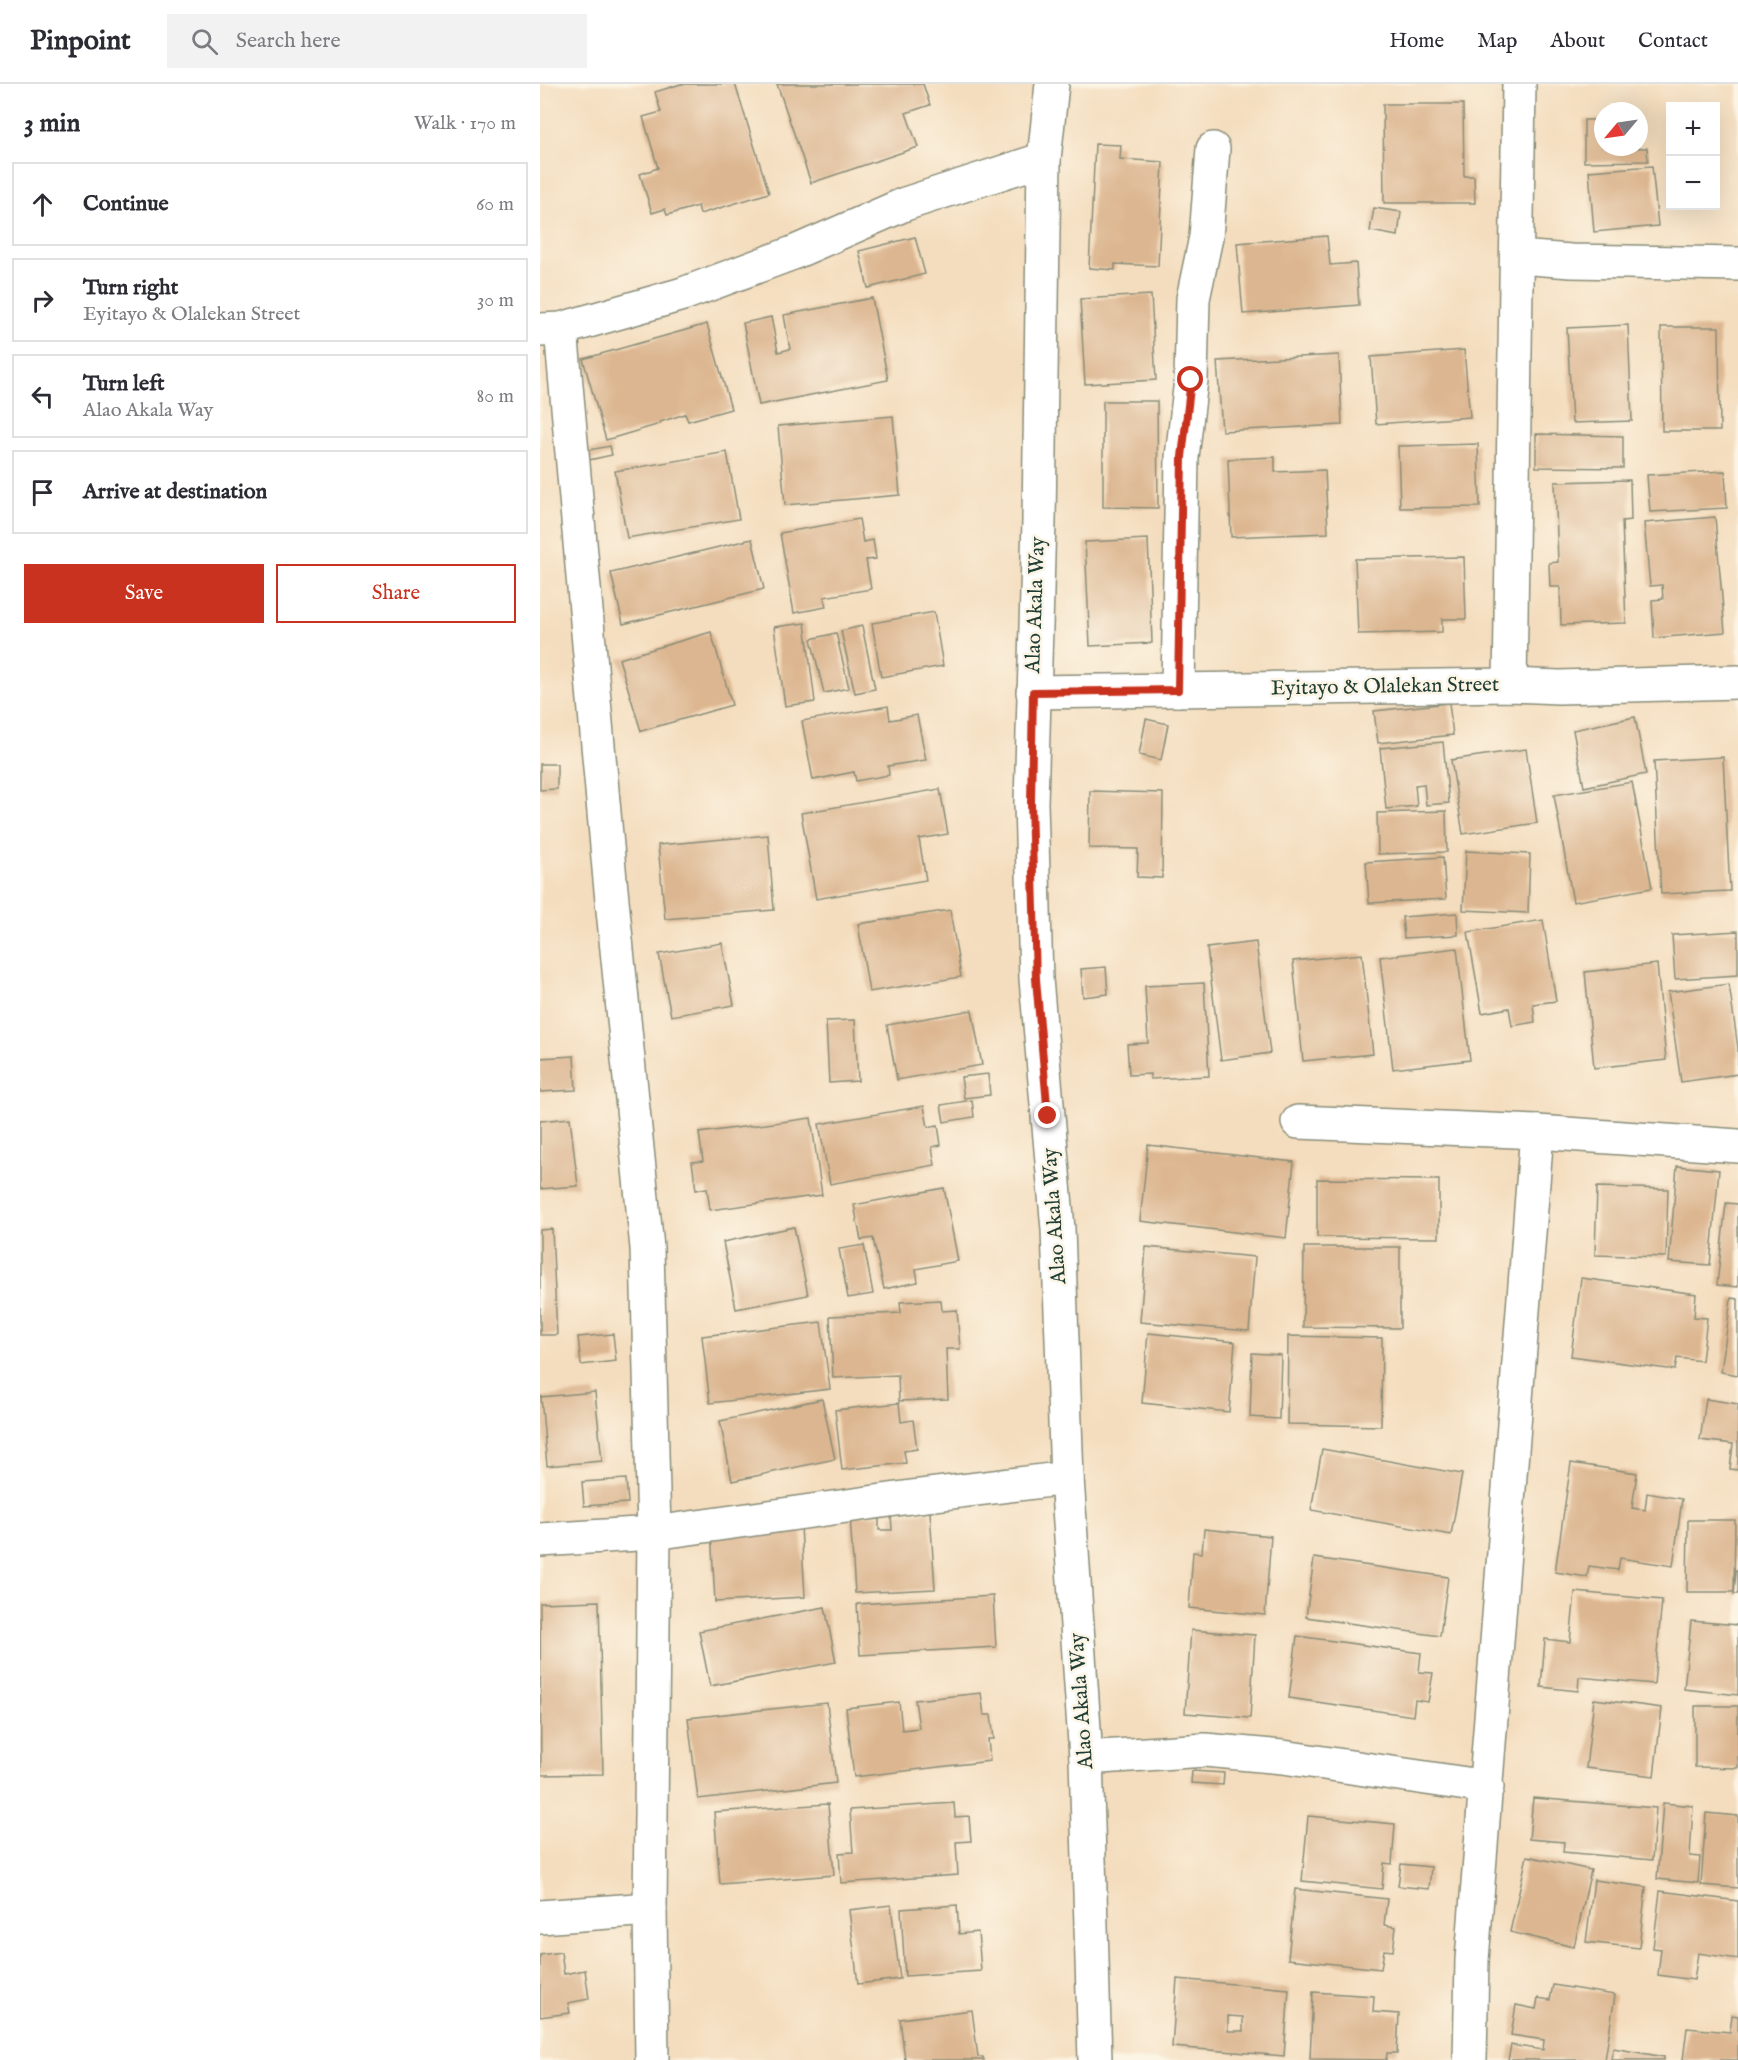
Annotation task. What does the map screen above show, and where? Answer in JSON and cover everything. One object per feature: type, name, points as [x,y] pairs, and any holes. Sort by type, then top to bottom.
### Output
[{"type":"street","name":"Alao Akala Way","points":[[1052,84],[1044,159],[1039,521],[1031,803],[1036,979],[1058,1229],[1067,1478],[1086,1758],[1095,2060]]},
{"type":"street","points":[[1510,685],[1519,84]]},
{"type":"street","points":[[1178,690],[1182,457],[1191,380],[1193,299],[1206,237],[1213,149]]},
{"type":"street","points":[[652,2060],[650,1909],[654,1533],[647,1248],[610,880],[550,329],[683,294],[794,253],[905,204],[1044,159]]},
{"type":"street","points":[[1517,257],[1571,261],[1738,264]]},
{"type":"street","name":"Eyitayo & Olalekan Street","points":[[1033,692],[1510,685],[1559,687],[1738,682]]},
{"type":"street","points":[[1298,1122],[1537,1132],[1738,1146]]},
{"type":"street","points":[[1470,2060],[1473,1960],[1537,1132]]},
{"type":"street","points":[[540,1540],[654,1533],[1067,1478]]},
{"type":"street","points":[[1086,1758],[1205,1749],[1283,1757],[1486,1787]]},
{"type":"street","points":[[540,1917],[650,1909]]},
{"type":"building","points":[[681,84],[735,84],[769,193],[700,214],[698,206],[667,215],[665,209],[652,213],[640,174],[658,168],[643,117],[661,112],[655,92]]},
{"type":"building","points":[[777,84],[923,84],[930,105],[906,113],[918,147],[811,183]]},
{"type":"building","points":[[1383,104],[1463,104],[1464,176],[1474,176],[1475,203],[1384,203]]},
{"type":"building","points":[[1584,120],[1594,120],[1594,156],[1648,156],[1648,161],[1584,162]]},
{"type":"building","points":[[1095,144],[1121,145],[1120,159],[1163,162],[1158,266],[1115,264],[1115,270],[1089,268]]},
{"type":"building","points":[[1652,166],[1658,226],[1594,232],[1589,171]]},
{"type":"building","points":[[1374,208],[1401,212],[1398,236],[1370,231]]},
{"type":"building","points":[[1327,236],[1330,265],[1356,263],[1359,305],[1243,314],[1237,243]]},
{"type":"building","points":[[915,237],[925,274],[868,288],[859,251]]},
{"type":"building","points":[[1151,295],[1156,380],[1085,384],[1080,299]]},
{"type":"building","points":[[872,298],[888,380],[759,405],[743,323],[771,317],[778,352],[790,349],[784,315]]},
{"type":"building","points":[[707,324],[731,409],[688,421],[685,414],[606,440],[583,359]]},
{"type":"building","points":[[1628,325],[1632,421],[1572,423],[1567,328]]},
{"type":"building","points":[[1661,327],[1719,327],[1720,431],[1662,431]]},
{"type":"building","points":[[1464,350],[1470,417],[1376,424],[1371,357]]},
{"type":"building","points":[[1339,355],[1342,425],[1222,431],[1217,361]]},
{"type":"building","points":[[1103,401],[1157,401],[1158,508],[1103,507]]},
{"type":"building","points":[[893,416],[900,495],[785,505],[778,426]]},
{"type":"building","points":[[1536,434],[1623,436],[1623,468],[1536,467]]},
{"type":"building","points":[[1478,444],[1480,507],[1400,508],[1398,446]]},
{"type":"building","points":[[610,446],[612,455],[580,462],[578,452]]},
{"type":"building","points":[[727,452],[739,519],[627,538],[615,471]]},
{"type":"building","points":[[1275,457],[1275,472],[1325,470],[1328,533],[1231,537],[1228,459]]},
{"type":"building","points":[[1725,471],[1727,508],[1650,512],[1647,475]]},
{"type":"building","points":[[1630,480],[1631,520],[1622,521],[1626,623],[1561,625],[1560,587],[1550,587],[1549,563],[1558,562],[1555,482]]},
{"type":"building","points":[[1715,517],[1725,632],[1654,638],[1652,600],[1663,599],[1662,585],[1650,586],[1644,523]]},
{"type":"building","points":[[859,519],[863,542],[873,540],[876,559],[866,560],[871,589],[824,597],[826,607],[794,613],[780,533]]},
{"type":"building","points":[[752,539],[764,589],[623,624],[611,573]]},
{"type":"building","points":[[1148,539],[1152,643],[1090,646],[1085,542]]},
{"type":"building","points":[[1464,557],[1466,619],[1442,619],[1442,632],[1358,634],[1355,559]]},
{"type":"building","points":[[934,612],[943,666],[881,677],[872,623]]},
{"type":"building","points":[[805,623],[815,702],[785,706],[774,627]]},
{"type":"building","points":[[862,626],[875,689],[855,693],[841,631]]},
{"type":"building","points":[[711,632],[732,705],[641,731],[619,659]]},
{"type":"building","points":[[836,633],[849,688],[824,693],[811,639]]},
{"type":"building","points":[[1449,703],[1453,735],[1378,743],[1374,711]]},
{"type":"building","points":[[888,706],[890,720],[917,715],[926,760],[888,766],[889,775],[856,781],[854,772],[813,780],[802,721]]},
{"type":"building","points":[[1635,717],[1646,774],[1584,787],[1573,730]]},
{"type":"building","points":[[1146,719],[1168,724],[1161,760],[1139,755]]},
{"type":"building","points":[[1443,742],[1449,803],[1426,805],[1424,784],[1415,785],[1417,806],[1386,809],[1380,748]]},
{"type":"building","points":[[1526,749],[1537,823],[1463,834],[1451,760]]},
{"type":"building","points":[[1723,757],[1730,891],[1661,894],[1654,761]]},
{"type":"building","points":[[540,764],[557,764],[557,789],[540,790]]},
{"type":"building","points":[[1632,782],[1652,888],[1573,902],[1554,795]]},
{"type":"building","points":[[940,789],[948,834],[919,839],[926,880],[816,899],[801,813]]},
{"type":"building","points":[[1090,791],[1163,793],[1162,878],[1137,877],[1138,849],[1089,848]]},
{"type":"building","points":[[1446,811],[1447,852],[1378,854],[1377,813]]},
{"type":"building","points":[[768,835],[774,910],[665,919],[658,845]]},
{"type":"building","points":[[1466,851],[1530,854],[1528,913],[1463,910]]},
{"type":"building","points":[[1443,857],[1446,899],[1369,903],[1366,862]]},
{"type":"building","points":[[950,910],[961,977],[869,992],[858,924]]},
{"type":"building","points":[[1457,913],[1458,935],[1404,938],[1402,917]]},
{"type":"building","points":[[1543,920],[1556,1001],[1533,1004],[1535,1022],[1512,1026],[1509,1008],[1482,1013],[1468,932]]},
{"type":"building","points":[[1738,931],[1738,975],[1675,979],[1672,935]]},
{"type":"building","points":[[1256,942],[1270,1053],[1221,1060],[1207,948]]},
{"type":"building","points":[[722,943],[734,1005],[671,1016],[659,954]]},
{"type":"building","points":[[1457,948],[1470,1060],[1393,1069],[1380,957]]},
{"type":"building","points":[[1362,954],[1373,1054],[1303,1061],[1293,961]]},
{"type":"building","points":[[1657,964],[1666,1060],[1594,1068],[1585,972]]},
{"type":"building","points":[[1106,967],[1108,994],[1083,997],[1081,969]]},
{"type":"building","points":[[1204,983],[1209,1076],[1150,1079],[1150,1074],[1129,1075],[1127,1044],[1148,1043],[1145,986]]},
{"type":"building","points":[[1729,984],[1738,1048],[1738,1074],[1681,1082],[1668,992]]},
{"type":"building","points":[[972,1010],[982,1065],[897,1080],[887,1025]]},
{"type":"building","points":[[855,1020],[858,1081],[829,1083],[826,1021]]},
{"type":"building","points":[[574,1056],[576,1090],[540,1092],[540,1058]]},
{"type":"building","points":[[988,1074],[990,1095],[964,1098],[961,1077]]},
{"type":"building","points":[[972,1100],[974,1117],[944,1122],[941,1105]]},
{"type":"building","points":[[924,1106],[928,1127],[938,1125],[941,1145],[932,1147],[935,1165],[830,1184],[819,1124]]},
{"type":"building","points":[[570,1118],[578,1186],[540,1189],[540,1121]]},
{"type":"building","points":[[811,1118],[822,1195],[710,1210],[707,1188],[696,1190],[692,1162],[703,1161],[699,1133]]},
{"type":"building","points":[[1148,1145],[1294,1162],[1286,1238],[1140,1221]]},
{"type":"building","points":[[1677,1166],[1719,1170],[1710,1265],[1669,1262]]},
{"type":"building","points":[[1317,1179],[1439,1180],[1439,1238],[1317,1237]]},
{"type":"building","points":[[1597,1187],[1668,1189],[1666,1257],[1595,1255]]},
{"type":"building","points":[[944,1188],[958,1261],[916,1269],[918,1282],[884,1289],[873,1238],[861,1240],[854,1205]]},
{"type":"building","points":[[1726,1203],[1738,1204],[1738,1287],[1717,1285]]},
{"type":"building","points":[[794,1227],[808,1295],[736,1309],[723,1242]]},
{"type":"building","points":[[552,1229],[557,1335],[540,1335],[540,1230]]},
{"type":"building","points":[[864,1245],[873,1294],[848,1298],[839,1249]]},
{"type":"building","points":[[1146,1247],[1255,1257],[1249,1331],[1140,1322]]},
{"type":"building","points":[[1304,1247],[1400,1247],[1400,1328],[1303,1327]]},
{"type":"building","points":[[1581,1278],[1696,1294],[1694,1317],[1707,1318],[1702,1361],[1677,1358],[1675,1370],[1571,1356]]},
{"type":"building","points":[[1731,1298],[1738,1299],[1738,1375],[1721,1372]]},
{"type":"building","points":[[941,1300],[942,1311],[957,1310],[960,1349],[946,1349],[948,1399],[899,1401],[898,1375],[833,1378],[830,1316],[901,1313],[900,1302]]},
{"type":"building","points":[[821,1322],[830,1389],[710,1403],[702,1336]]},
{"type":"building","points":[[1148,1333],[1235,1342],[1229,1412],[1142,1403]]},
{"type":"building","points":[[613,1334],[616,1361],[581,1365],[578,1337]]},
{"type":"building","points":[[1288,1336],[1382,1338],[1381,1426],[1287,1424]]},
{"type":"building","points":[[1252,1353],[1281,1355],[1279,1419],[1250,1417]]},
{"type":"building","points":[[595,1392],[602,1461],[547,1466],[541,1397]]},
{"type":"building","points":[[822,1399],[835,1459],[732,1481],[720,1421]]},
{"type":"building","points":[[1706,1399],[1738,1404],[1738,1470],[1730,1469],[1733,1444],[1700,1440]]},
{"type":"building","points":[[899,1403],[901,1422],[913,1420],[917,1449],[904,1451],[906,1463],[842,1470],[835,1410]]},
{"type":"building","points":[[1322,1449],[1462,1474],[1451,1535],[1311,1510]]},
{"type":"building","points":[[1571,1463],[1637,1473],[1632,1508],[1645,1510],[1647,1493],[1682,1499],[1673,1566],[1620,1558],[1618,1570],[1589,1566],[1587,1577],[1555,1572]]},
{"type":"building","points":[[626,1479],[628,1503],[584,1506],[582,1482]]},
{"type":"building","points":[[930,1512],[935,1589],[855,1593],[850,1516],[879,1515],[879,1530],[892,1530],[891,1514]]},
{"type":"building","points":[[1688,1520],[1735,1520],[1734,1592],[1687,1592]]},
{"type":"building","points":[[801,1526],[805,1597],[715,1602],[711,1530]]},
{"type":"building","points":[[1204,1529],[1271,1536],[1265,1615],[1189,1608],[1193,1552],[1202,1553]]},
{"type":"building","points":[[1314,1558],[1448,1577],[1440,1636],[1306,1617]]},
{"type":"building","points":[[1736,1570],[1738,1570],[1738,1594],[1734,1594]]},
{"type":"building","points":[[1575,1592],[1662,1600],[1654,1684],[1579,1677],[1578,1691],[1541,1687],[1545,1639],[1570,1642]]},
{"type":"building","points":[[993,1596],[996,1647],[860,1655],[857,1604]]},
{"type":"building","points":[[599,1601],[603,1774],[541,1775],[540,1603]]},
{"type":"building","points":[[825,1607],[836,1662],[710,1686],[699,1631]]},
{"type":"building","points":[[1691,1621],[1738,1625],[1738,1695],[1684,1689]]},
{"type":"building","points":[[1191,1630],[1255,1635],[1250,1718],[1185,1713]]},
{"type":"building","points":[[1297,1636],[1421,1653],[1419,1672],[1433,1673],[1428,1702],[1415,1700],[1413,1716],[1289,1698]]},
{"type":"building","points":[[981,1693],[984,1715],[991,1715],[994,1739],[988,1739],[990,1761],[854,1777],[846,1708],[899,1702],[902,1730],[919,1728],[915,1700]]},
{"type":"building","points":[[1594,1699],[1662,1708],[1654,1776],[1586,1768]]},
{"type":"building","points":[[827,1703],[836,1783],[698,1799],[688,1718]]},
{"type":"building","points":[[1695,1706],[1738,1706],[1738,1768],[1695,1767]]},
{"type":"building","points":[[1192,1771],[1224,1773],[1223,1785],[1191,1783]]},
{"type":"building","points":[[1533,1798],[1656,1808],[1652,1860],[1563,1852],[1564,1842],[1529,1839]]},
{"type":"building","points":[[954,1803],[955,1817],[969,1816],[971,1841],[956,1842],[958,1875],[841,1883],[839,1853],[853,1852],[850,1810]]},
{"type":"building","points":[[1663,1803],[1693,1806],[1690,1856],[1700,1857],[1698,1883],[1657,1879]]},
{"type":"building","points":[[828,1804],[834,1875],[720,1884],[714,1812]]},
{"type":"building","points":[[1706,1813],[1738,1816],[1738,1888],[1701,1885]]},
{"type":"building","points":[[1308,1816],[1395,1824],[1392,1864],[1384,1863],[1382,1889],[1302,1881]]},
{"type":"building","points":[[1527,1856],[1591,1870],[1574,1947],[1510,1932]]},
{"type":"building","points":[[1401,1864],[1431,1867],[1429,1889],[1398,1886]]},
{"type":"building","points":[[1594,1880],[1646,1887],[1639,1948],[1586,1942]]},
{"type":"building","points":[[1295,1889],[1387,1899],[1384,1925],[1396,1927],[1393,1951],[1384,1950],[1381,1969],[1288,1959]]},
{"type":"building","points":[[1660,1891],[1738,1901],[1738,1959],[1698,1953],[1694,1980],[1658,1975],[1661,1949],[1653,1948]]},
{"type":"building","points":[[891,1905],[900,1979],[858,1984],[849,1910]]},
{"type":"building","points":[[957,1905],[959,1934],[978,1932],[981,1971],[905,1976],[901,1909]]},
{"type":"building","points":[[561,1952],[564,1974],[585,1970],[589,1999],[568,2003],[570,2013],[540,2017],[540,1955]]},
{"type":"building","points":[[1177,1979],[1289,1989],[1284,2056],[1172,2047]],"holes":[[[1228,2016],[1243,2017],[1243,2031],[1228,2031]]]},
{"type":"building","points":[[1553,1985],[1615,1995],[1605,2060],[1508,2060],[1511,2045],[1543,2050],[1544,2040],[1511,2035],[1516,2005],[1536,2009],[1538,1998],[1550,2000]]},
{"type":"building","points":[[1313,1992],[1374,1996],[1373,2012],[1399,2014],[1397,2053],[1387,2053],[1386,2060],[1310,2059]]},
{"type":"building","points":[[972,2010],[978,2057],[983,2057],[984,2060],[905,2060],[900,2019]]},
{"type":"building","points":[[1732,2015],[1738,2016],[1738,2060],[1683,2060],[1687,2028],[1730,2032]]},
{"type":"building","points":[[1613,2048],[1664,2057],[1664,2060],[1611,2060]]},
{"type":"route","points":[[1048,1116],[1036,979],[1031,803],[1033,692],[1178,690],[1182,457],[1191,380]]}]
